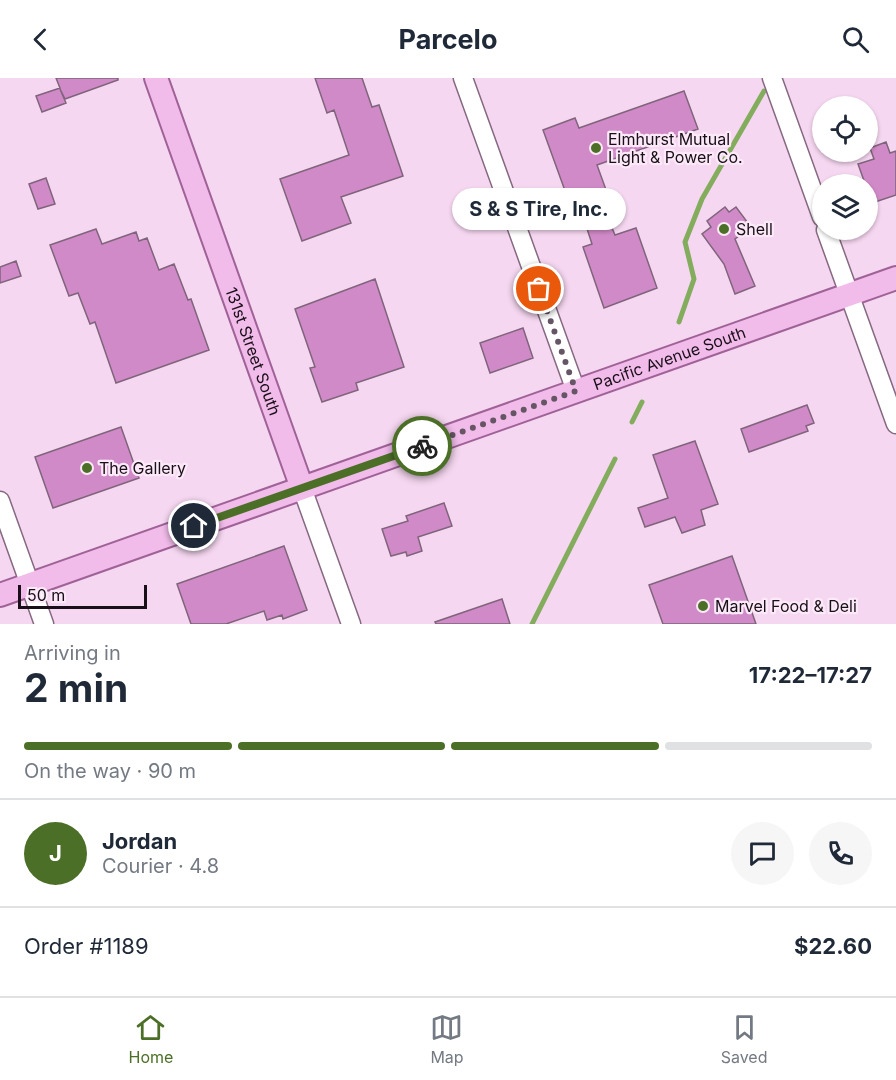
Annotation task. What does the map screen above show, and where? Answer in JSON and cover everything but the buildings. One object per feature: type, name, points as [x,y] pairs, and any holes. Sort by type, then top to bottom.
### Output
[{"type":"main road","name":"131st Street South","points":[[156,78],[302,488]]},
{"type":"main road","name":"Pacific Avenue South","points":[[0,595],[896,278]]},
{"type":"street","points":[[463,78],[576,391]]},
{"type":"street","points":[[772,78],[812,189]]},
{"type":"street","points":[[830,240],[896,424]]},
{"type":"street","name":"131st Street South","points":[[302,488],[351,624]]},
{"type":"street","points":[[0,501],[44,624]]},
{"type":"waterway","points":[[679,322],[694,279],[685,242],[702,199],[764,91]]},
{"type":"waterway","points":[[632,422],[642,402]]},
{"type":"waterway","points":[[532,624],[615,459]]},
{"type":"way so far","points":[[422,446],[576,391],[539,289]]},
{"type":"place","name":"Elmhurst Mutual Light & Power Co.","points":[[596,148]]},
{"type":"place","name":"Shell","points":[[724,229]]},
{"type":"place","name":"S & S Tire, Inc.","points":[[539,289]]},
{"type":"place","name":"The Gallery","points":[[87,468]]},
{"type":"place","name":"Marvel Food & Deli","points":[[703,606]]},
{"type":"route","points":[[194,526],[422,446]]}]
